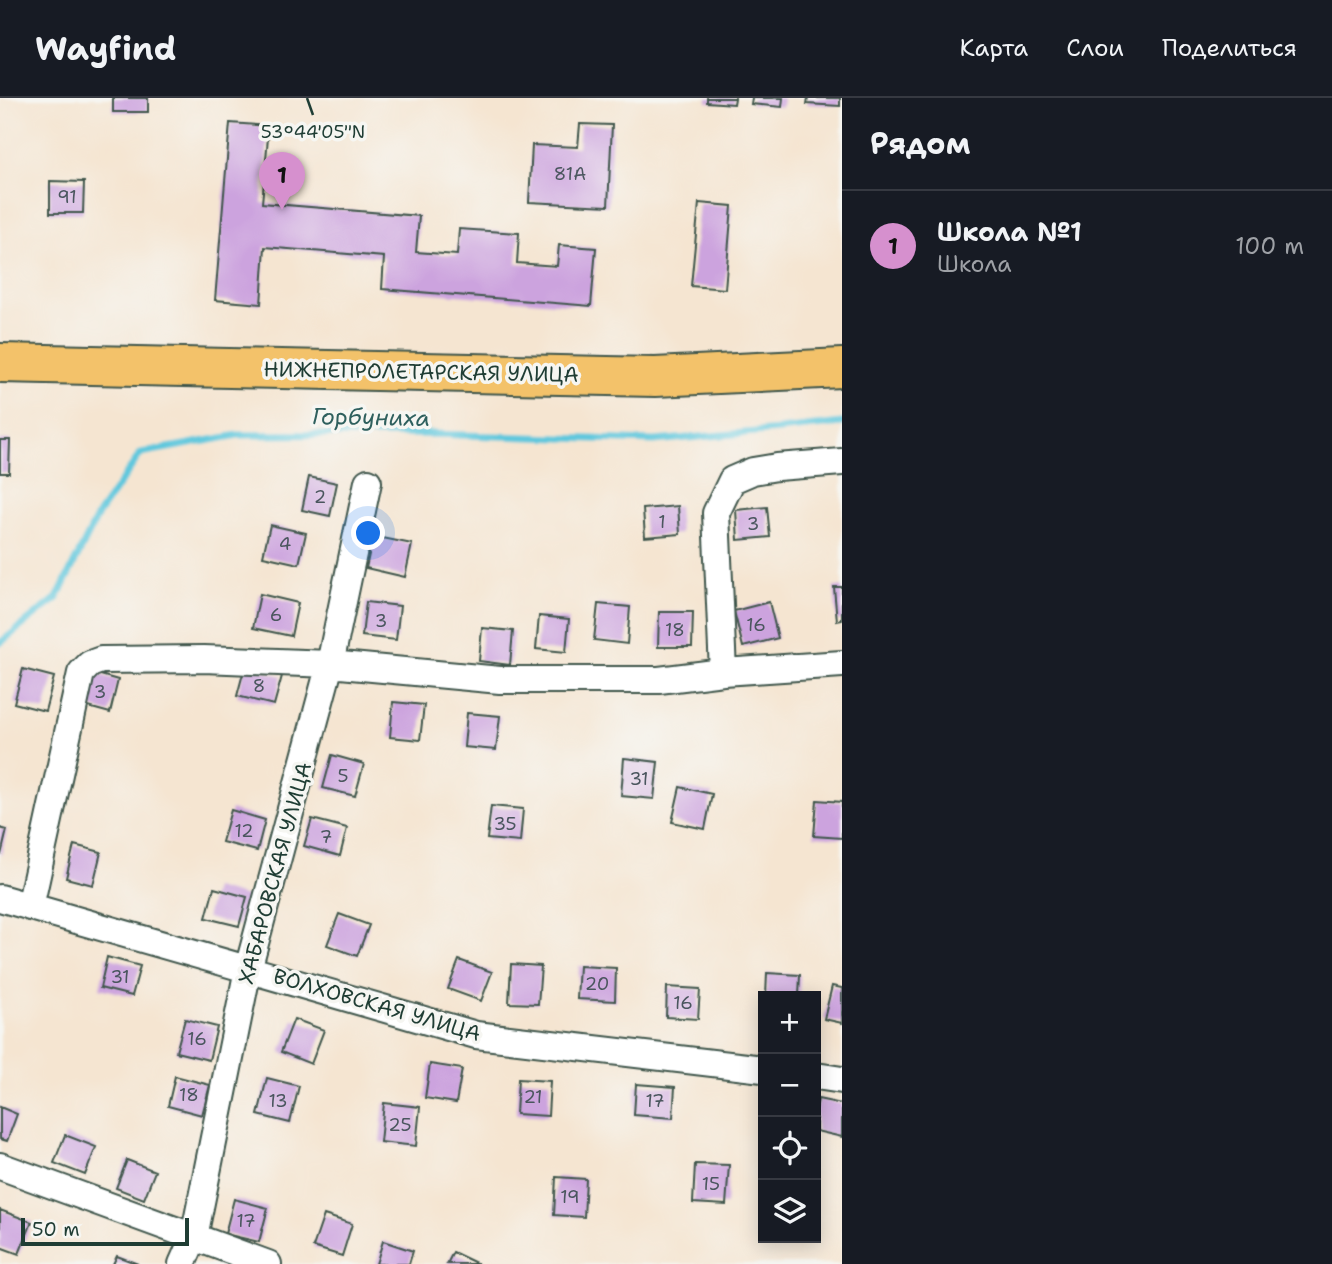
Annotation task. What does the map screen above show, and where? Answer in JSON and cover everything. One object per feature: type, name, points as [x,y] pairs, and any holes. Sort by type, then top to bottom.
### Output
[{"type":"main road","name":"НИЖНЕПРОЛЕТАРСКАЯ УЛИЦА","points":[[0,363],[655,377],[842,368]]},
{"type":"street","points":[[723,672],[716,513],[732,480],[753,471],[777,467],[842,462]]},
{"type":"street","name":"ХАБАРОВСКАЯ УЛИЦА","points":[[182,1264],[194,1237],[248,969],[330,664],[368,482]]},
{"type":"street","points":[[30,907],[81,673],[90,664],[101,660],[204,659],[330,664],[500,680],[659,680],[723,672],[842,664]]},
{"type":"street","name":"ВОЛХОВСКАЯ УЛИЦА","points":[[0,898],[476,1035],[758,1068]]},
{"type":"street","points":[[821,1077],[842,1080]]},
{"type":"street","points":[[0,1166],[268,1264]]},
{"type":"building","points":[[113,98],[148,98],[148,112],[113,112]]},
{"type":"building","points":[[707,98],[735,98],[734,104],[707,102]]},
{"type":"building","points":[[752,98],[783,98],[782,107],[751,104]]},
{"type":"building","points":[[808,98],[840,98],[840,106],[807,104]]},
{"type":"building","points":[[230,123],[269,126],[262,203],[419,216],[416,252],[457,255],[459,229],[519,233],[517,263],[557,266],[559,245],[596,248],[591,306],[382,289],[384,257],[265,247],[261,304],[215,300]]},
{"type":"building","points":[[580,124],[612,125],[608,206],[529,202],[532,145],[578,147]]},
{"type":"building","points":[[50,181],[84,182],[83,213],[50,213]]},
{"type":"building","points":[[699,203],[732,206],[725,289],[691,286]]},
{"type":"building","points":[[0,440],[10,440],[9,473],[0,473]]},
{"type":"building","points":[[309,477],[337,483],[330,516],[302,510]]},
{"type":"building","points":[[678,506],[680,534],[645,537],[643,509]]},
{"type":"building","points":[[767,507],[770,537],[738,540],[736,510]]},
{"type":"building","points":[[270,525],[306,533],[299,564],[263,556]]},
{"type":"building","points":[[373,536],[412,544],[405,577],[366,568]]},
{"type":"building","points":[[834,587],[842,587],[842,620],[837,621]]},
{"type":"building","points":[[260,594],[298,603],[291,636],[253,628]]},
{"type":"building","points":[[366,602],[400,606],[396,640],[362,636]]},
{"type":"building","points":[[769,602],[778,638],[743,647],[734,611]]},
{"type":"building","points":[[598,604],[630,607],[627,644],[594,640]]},
{"type":"building","points":[[659,612],[693,612],[692,647],[658,647]]},
{"type":"building","points":[[539,616],[569,619],[566,652],[536,649]]},
{"type":"building","points":[[482,628],[513,631],[510,665],[479,661]]},
{"type":"building","points":[[245,666],[282,676],[274,705],[237,696]]},
{"type":"building","points":[[23,669],[54,677],[45,711],[14,703]]},
{"type":"building","points":[[90,672],[118,680],[110,713],[81,705]]},
{"type":"building","points":[[393,702],[424,705],[420,740],[390,737]]},
{"type":"building","points":[[467,713],[500,716],[496,750],[464,747]]},
{"type":"building","points":[[332,755],[364,764],[355,796],[323,788]]},
{"type":"building","points":[[624,758],[658,762],[654,799],[621,796]]},
{"type":"building","points":[[680,787],[712,794],[705,829],[672,822]]},
{"type":"building","points":[[817,800],[842,802],[842,838],[814,836]]},
{"type":"building","points":[[491,806],[523,809],[520,842],[487,839]]},
{"type":"building","points":[[231,810],[265,820],[257,851],[222,842]]},
{"type":"building","points":[[312,819],[347,828],[340,856],[304,846]]},
{"type":"building","points":[[0,828],[7,830],[1,855],[0,855]]},
{"type":"building","points":[[74,845],[101,852],[93,885],[66,878]]},
{"type":"building","points":[[214,888],[247,897],[239,926],[206,918]]},
{"type":"building","points":[[339,914],[369,925],[357,956],[327,945]]},
{"type":"building","points":[[107,957],[140,966],[132,996],[100,988]]},
{"type":"building","points":[[459,960],[492,972],[481,1001],[448,989]]},
{"type":"building","points":[[511,964],[541,966],[538,1004],[509,1003]]},
{"type":"building","points":[[579,966],[616,968],[615,1001],[577,999]]},
{"type":"building","points":[[767,973],[800,975],[799,991],[766,991]]},
{"type":"building","points":[[832,986],[842,988],[842,1023],[824,1019]]},
{"type":"building","points":[[667,987],[700,989],[698,1019],[666,1017]]},
{"type":"building","points":[[185,1019],[217,1027],[209,1060],[176,1052]]},
{"type":"building","points":[[294,1019],[324,1030],[311,1064],[281,1052]]},
{"type":"building","points":[[430,1064],[462,1069],[456,1103],[425,1098]]},
{"type":"building","points":[[175,1076],[210,1085],[202,1115],[168,1106]]},
{"type":"building","points":[[267,1078],[299,1086],[290,1123],[258,1115]]},
{"type":"building","points":[[518,1079],[550,1081],[548,1116],[516,1114]]},
{"type":"building","points":[[636,1084],[675,1087],[673,1118],[634,1115]]},
{"type":"building","points":[[821,1100],[842,1104],[842,1137],[821,1132]]},
{"type":"building","points":[[384,1103],[420,1107],[416,1146],[380,1142]]},
{"type":"building","points":[[0,1107],[17,1114],[7,1141],[0,1139]]},
{"type":"building","points":[[65,1135],[96,1147],[85,1175],[54,1163]]},
{"type":"building","points":[[127,1160],[155,1171],[144,1199],[116,1188]]},
{"type":"building","points":[[695,1164],[729,1165],[726,1205],[693,1203]]},
{"type":"building","points":[[556,1177],[586,1179],[584,1217],[554,1215]]},
{"type":"building","points":[[234,1199],[268,1208],[259,1242],[225,1234]]},
{"type":"building","points":[[0,1210],[32,1222],[19,1254],[0,1247]]},
{"type":"building","points":[[324,1215],[352,1224],[342,1256],[313,1247]]},
{"type":"building","points":[[383,1241],[413,1251],[409,1264],[376,1264]]},
{"type":"building","points":[[453,1252],[478,1264],[447,1264]]},
{"type":"building","points":[[117,1256],[138,1264],[113,1264]]},
{"type":"waterway","name":"Горбуниха","points":[[0,643],[57,598],[99,513],[141,453],[238,435],[430,434],[654,441],[842,423]]},
{"type":"place","name":"Школа №1","points":[[282,210]]}]
